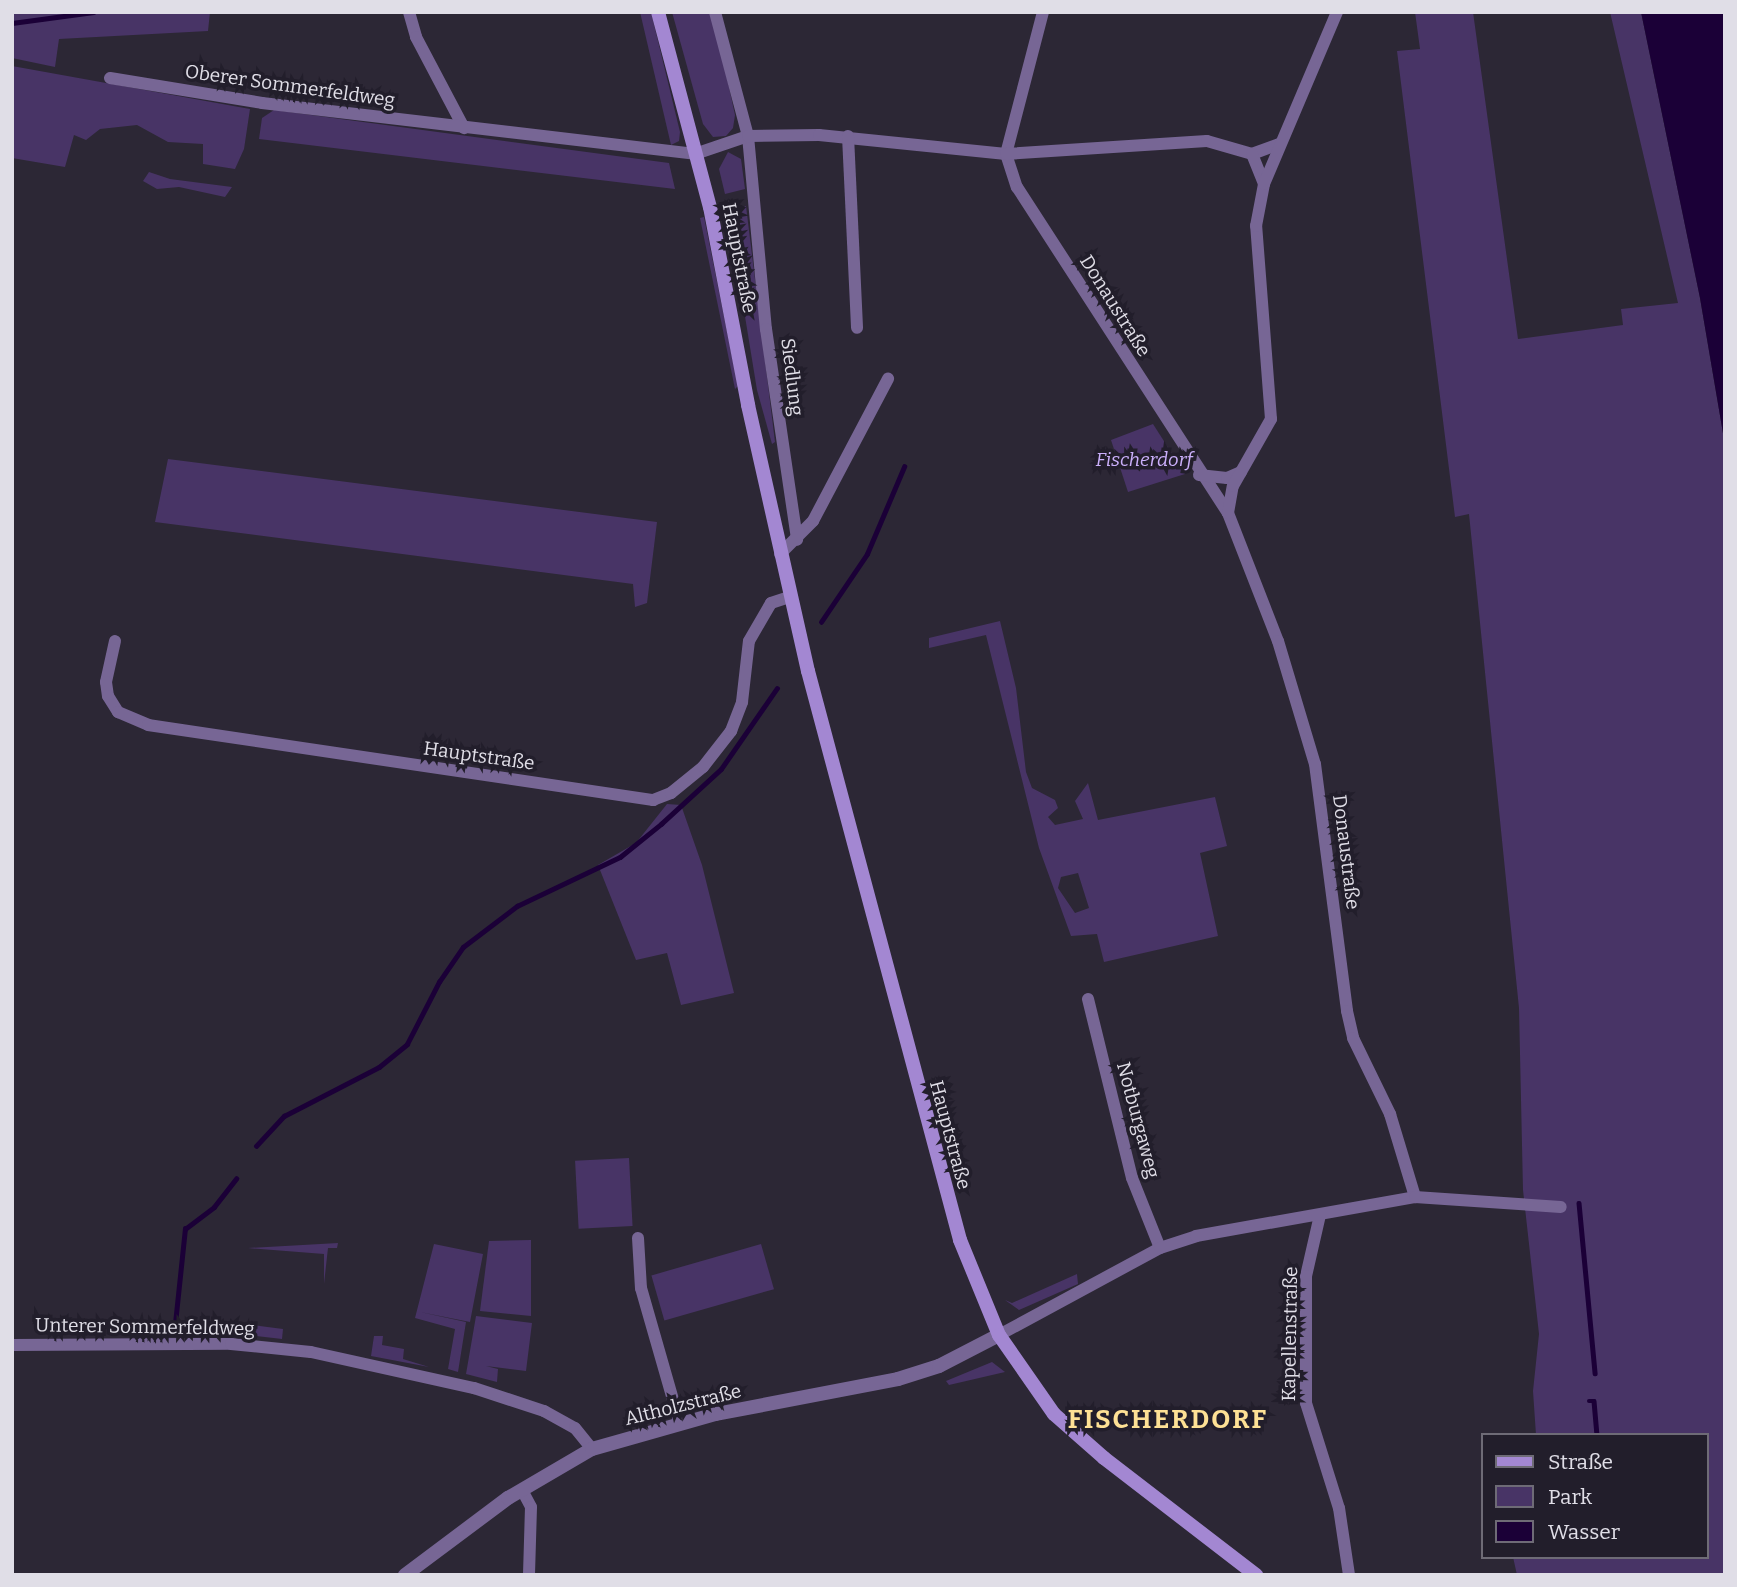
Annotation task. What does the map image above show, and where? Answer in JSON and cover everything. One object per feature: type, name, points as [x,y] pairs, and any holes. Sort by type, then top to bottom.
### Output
[{"type":"main road","name":"Hauptstraße","points":[[658,12],[695,154],[790,597],[942,1183],[999,1335],[1054,1414],[1256,1575]]},
{"type":"street","points":[[409,12],[416,37],[464,128]]},
{"type":"street","name":"Siedlung","points":[[715,12],[748,136],[768,340],[797,540]]},
{"type":"street","points":[[1006,154],[1043,12]]},
{"type":"street","points":[[1228,513],[1233,486],[1271,419],[1256,226],[1264,184],[1337,12]]},
{"type":"street","name":"Oberer Sommerfeldweg","points":[[110,78],[464,128],[695,154]]},
{"type":"street","points":[[695,154],[748,136],[848,136],[1006,154],[1207,141],[1252,154],[1280,144]]},
{"type":"street","points":[[848,136],[857,328]]},
{"type":"street","name":"Donaustraße","points":[[1006,154],[1017,187],[1199,475],[1228,513],[1278,641],[1315,764],[1347,1011],[1353,1038],[1394,1126],[1415,1197]]},
{"type":"street","points":[[1252,154],[1264,184]]},
{"type":"street","points":[[780,554],[797,540],[813,521],[888,379]]},
{"type":"street","points":[[1199,475],[1227,478],[1242,472]]},
{"type":"street","name":"Hauptstraße","points":[[115,641],[106,682],[108,696],[118,712],[148,725],[653,800],[671,793],[702,767],[732,731],[742,702],[749,641],[771,603],[790,597]]},
{"type":"street","name":"Notburgaweg","points":[[1087,999],[1132,1178],[1160,1248]]},
{"type":"street","points":[[999,1335],[1160,1248],[1196,1237],[1415,1197],[1561,1207]]},
{"type":"street","name":"Kapellenstraße","points":[[1320,1215],[1306,1276],[1306,1403],[1339,1508],[1349,1575]]},
{"type":"street","points":[[638,1238],[641,1287],[680,1424]]},
{"type":"street","name":"Altholzstraße","points":[[405,1575],[522,1490],[593,1449],[680,1424],[898,1379],[939,1366],[999,1335]]},
{"type":"street","name":"Unterer Sommerfeldweg","points":[[12,1345],[231,1344],[311,1352],[474,1388],[544,1411],[575,1428],[593,1449]]},
{"type":"street","points":[[522,1490],[531,1507],[529,1575]]},
{"type":"green space","points":[[12,12],[210,12],[208,31],[59,39],[55,67],[12,58]]},
{"type":"green space","points":[[640,12],[651,12],[680,132],[679,141],[671,145]]},
{"type":"green space","points":[[672,12],[711,12],[714,18],[735,115],[733,128],[726,136],[713,137],[703,124]]},
{"type":"green space","points":[[1415,12],[1473,12],[1518,339],[1623,325],[1621,309],[1678,303],[1610,12],[1641,12],[1700,298],[1725,445],[1725,1575],[1517,1575],[1513,1559],[1709,1559],[1709,1433],[1536,1433],[1533,1391],[1539,1334],[1523,1190],[1519,1008],[1469,514],[1455,517],[1397,51],[1420,49]]},
{"type":"green space","points":[[12,66],[250,109],[244,149],[235,169],[203,164],[203,144],[168,142],[137,125],[100,129],[86,140],[74,135],[65,167],[12,158]]},
{"type":"green space","points":[[274,110],[669,163],[675,189],[259,139],[262,118]]},
{"type":"green space","points":[[728,152],[741,159],[745,189],[725,194],[719,169]]},
{"type":"green space","points":[[149,172],[170,179],[232,187],[225,197],[179,187],[157,189],[143,181]]},
{"type":"green space","points":[[746,206],[775,442],[772,444],[757,390],[728,212]]},
{"type":"green space","points":[[704,217],[738,386],[735,389],[700,218]]},
{"type":"green space","name":"Fischerdorf","points":[[1153,424],[1185,474],[1128,492],[1111,440]]},
{"type":"green space","points":[[168,459],[657,522],[647,603],[635,607],[633,584],[155,522]]},
{"type":"green space","points":[[1000,621],[1016,688],[1026,772],[1032,788],[1055,800],[1058,808],[1048,817],[1055,825],[1083,819],[1075,801],[1088,783],[1098,820],[1215,797],[1227,846],[1200,853],[1218,936],[1104,962],[1097,934],[1071,936],[1039,848],[986,635],[929,648],[929,638]],"holes":[[[1078,873],[1089,908],[1075,913],[1058,888],[1061,877]]]},
{"type":"green space","points":[[667,804],[681,805],[702,865],[734,993],[681,1005],[667,953],[636,960],[598,865],[636,843]]},
{"type":"green space","points":[[629,1158],[633,1226],[579,1229],[575,1161]]},
{"type":"green space","points":[[531,1240],[531,1316],[480,1311],[489,1241]]},
{"type":"green space","points":[[338,1243],[337,1248],[328,1248],[324,1284],[324,1254],[248,1248]]},
{"type":"green space","points":[[434,1244],[483,1254],[470,1322],[420,1312],[466,1322],[458,1372],[448,1369],[455,1329],[415,1318]]},
{"type":"green space","points":[[761,1244],[774,1289],[664,1321],[651,1275]]},
{"type":"green space","points":[[1077,1274],[1078,1284],[1019,1310],[1005,1300],[1012,1303]]},
{"type":"green space","points":[[476,1316],[532,1323],[526,1371],[486,1366],[498,1369],[497,1382],[466,1374]]},
{"type":"green space","points":[[237,1323],[283,1329],[282,1339],[240,1334]]},
{"type":"green space","points":[[374,1336],[383,1336],[382,1345],[404,1349],[403,1359],[429,1367],[371,1356]]},
{"type":"green space","points":[[992,1362],[1005,1372],[949,1385],[946,1381]]},
{"type":"water","points":[[1641,12],[1725,12],[1725,445],[1700,298]]},
{"type":"waterway","points":[[12,23],[93,12]]},
{"type":"waterway","points":[[821,622],[867,554],[904,467]]},
{"type":"waterway","points":[[256,1146],[284,1116],[379,1067],[407,1044],[439,982],[463,947],[517,906],[620,857],[661,824],[721,769],[777,688]]},
{"type":"waterway","points":[[174,1333],[185,1229],[214,1207],[236,1179]]},
{"type":"waterway","points":[[1579,1203],[1595,1373]]},
{"type":"waterway","points":[[1589,1401],[1594,1401],[1597,1433]]},
{"type":"district","name":"FISCHERDORF","points":[[1168,1420]]}]
